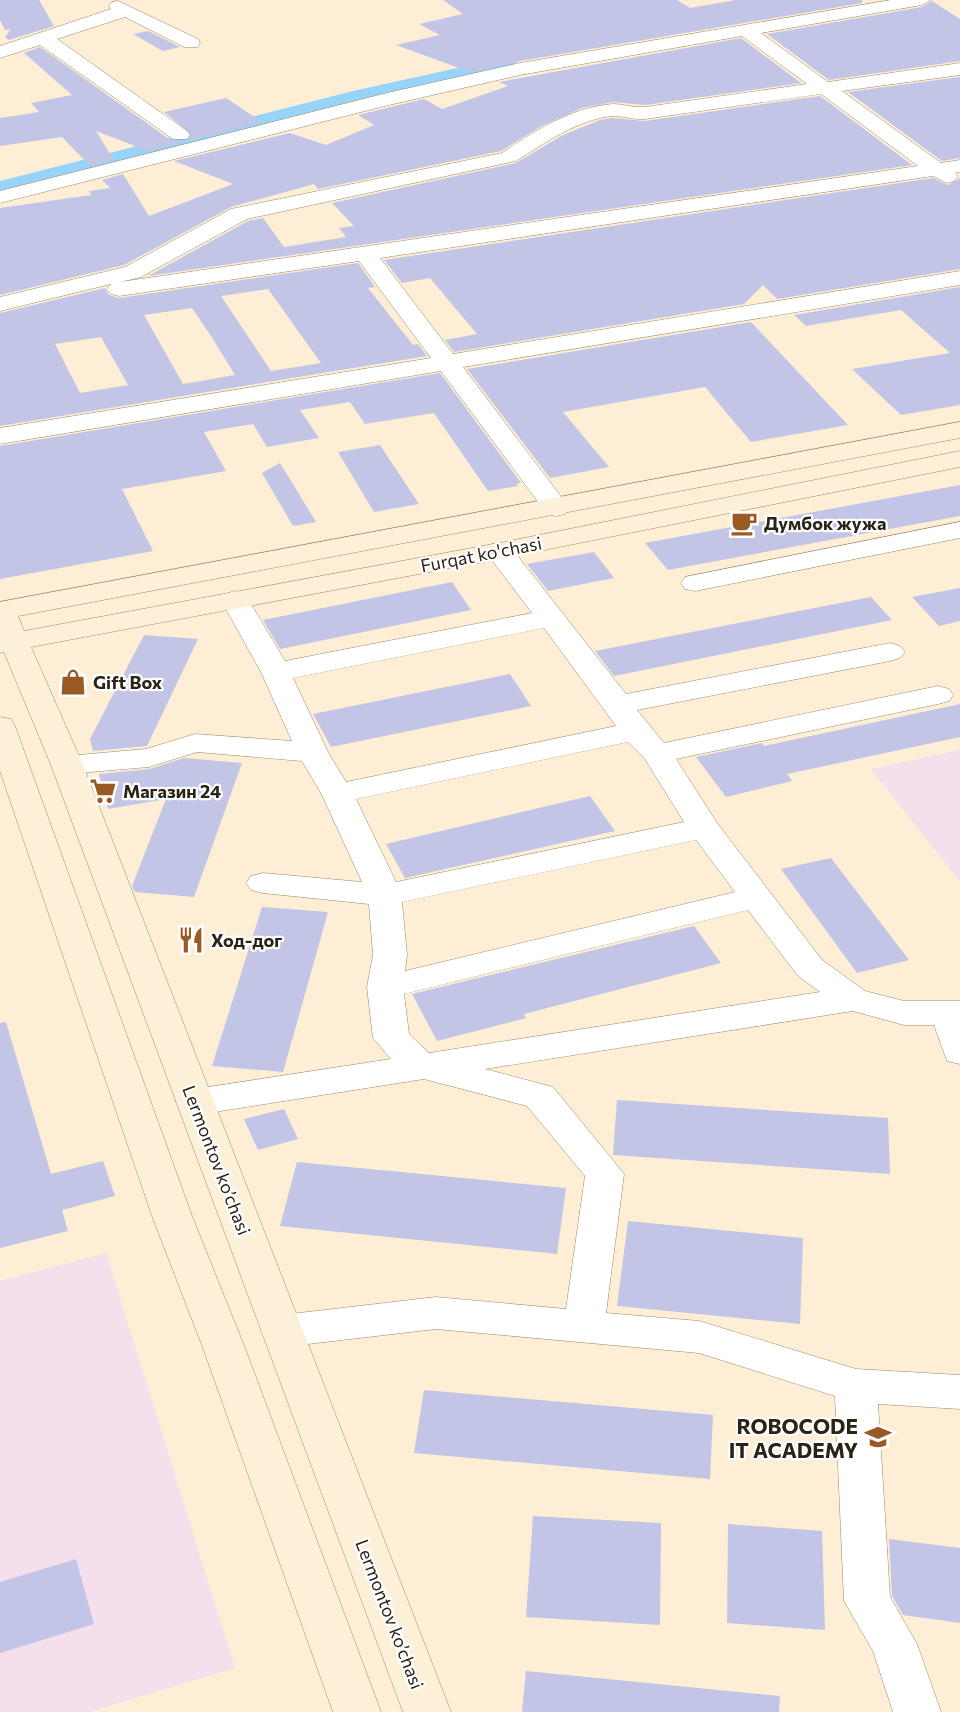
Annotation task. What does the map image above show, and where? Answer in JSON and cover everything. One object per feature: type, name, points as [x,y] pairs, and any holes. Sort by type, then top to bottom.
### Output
[{"type":"main road","name":"Furqat ko'chasi","points":[[3,623],[556,508],[960,430]]},
{"type":"main road","name":"Furqat ko'chasi","points":[[3,623],[235,600],[499,551],[960,459]]},
{"type":"main road","name":"Lermontov ko’chasi","points":[[3,623],[66,765],[428,1712]]},
{"type":"main road","points":[[0,726],[172,1216],[224,1348],[357,1712]]},
{"type":"street","points":[[100,0],[123,8],[190,43]]},
{"type":"street","points":[[0,52],[147,0]]},
{"type":"street","points":[[0,197],[387,99],[520,69],[922,0]]},
{"type":"street","points":[[746,31],[960,188]]},
{"type":"street","points":[[43,38],[180,135]]},
{"type":"street","points":[[0,177],[180,135],[462,63]]},
{"type":"street","points":[[0,304],[133,272],[213,226],[239,214],[361,186],[509,157],[546,133],[590,114],[615,110],[645,113],[960,69]]},
{"type":"street","points":[[101,278],[106,286],[113,290],[960,166]]},
{"type":"street","points":[[365,253],[556,508]]},
{"type":"street","points":[[0,436],[960,278]]},
{"type":"street","points":[[695,583],[960,531]]},
{"type":"street","points":[[499,551],[618,705],[635,731],[657,754],[704,828],[810,968],[853,999],[904,1013],[955,1013],[960,1052]]},
{"type":"street","points":[[235,600],[276,672],[312,752],[337,793],[385,895],[390,955],[386,987],[392,1038],[420,1065],[540,1096],[605,1174],[584,1327]]},
{"type":"street","points":[[276,672],[552,618]]},
{"type":"street","points":[[618,705],[890,652]]},
{"type":"street","points":[[657,754],[938,695]]},
{"type":"street","points":[[337,793],[635,731]]},
{"type":"street","points":[[66,765],[148,758],[195,743],[312,752]]},
{"type":"street","points":[[263,883],[385,895],[704,828]]},
{"type":"street","points":[[386,987],[757,897]]},
{"type":"street","points":[[195,1102],[853,999]]},
{"type":"street","points":[[282,1331],[436,1313],[699,1337],[856,1386],[960,1392]]},
{"type":"street","points":[[856,1386],[867,1601],[894,1644],[917,1712]]},
{"type":"shaded area","points":[[960,750],[960,882],[871,769]]},
{"type":"shaded area","points":[[106,1253],[235,1668],[89,1712],[0,1712],[0,1281]]},
{"type":"building","points":[[0,0],[39,0],[54,26],[9,40],[5,37],[11,29],[5,30],[0,20]]},
{"type":"building","points":[[443,0],[677,0],[690,8],[736,0],[862,0],[862,3],[520,61],[470,72],[396,45],[440,35],[419,24],[463,14]]},
{"type":"building","points":[[932,1],[960,19],[960,61],[829,80],[767,34],[922,7]]},
{"type":"building","points":[[148,31],[180,47],[163,51],[133,34]]},
{"type":"building","points":[[741,38],[801,83],[645,105],[613,102],[582,108],[540,127],[501,151],[318,189],[314,184],[231,207],[124,265],[0,295],[0,208],[91,195],[89,191],[110,188],[102,180],[123,174],[149,216],[233,184],[174,161],[290,133],[326,145],[374,125],[358,115],[424,99],[442,109],[508,86],[499,82]]},
{"type":"building","points":[[40,47],[172,141],[187,141],[192,135],[164,112],[226,98],[262,122],[148,151],[96,131],[114,160],[90,166],[62,137],[0,146],[0,118],[39,112],[31,103],[72,95],[24,53]]},
{"type":"building","points":[[960,77],[960,158],[942,161],[848,92]]},
{"type":"building","points":[[820,96],[912,165],[148,276],[248,221],[263,218],[284,247],[346,237],[339,228],[354,226],[332,203],[516,163],[563,135],[600,120],[613,118],[645,121]]},
{"type":"building","points":[[933,178],[948,185],[960,178],[960,269],[777,299],[763,285],[744,304],[454,352],[445,340],[477,334],[430,278],[402,283],[384,260]]},
{"type":"building","points":[[358,263],[375,287],[368,288],[413,345],[418,344],[427,356],[0,426],[0,313],[105,288],[109,295],[119,298]],"holes":[[[268,289],[321,363],[271,371],[221,296]],[[192,308],[235,375],[183,384],[144,315]],[[101,337],[128,385],[80,393],[55,344]]]},
{"type":"building","points":[[960,287],[960,405],[901,415],[852,369],[950,353],[901,310],[806,326],[794,315]]},
{"type":"building","points":[[751,322],[848,425],[751,442],[705,387],[563,412],[609,467],[550,478],[467,369]]},
{"type":"building","points":[[440,373],[521,483],[516,484],[518,486],[488,491],[434,413],[365,424],[350,402],[300,410],[319,438],[267,447],[253,424],[204,432],[226,471],[122,489],[153,551],[0,579],[0,446]]},
{"type":"building","points":[[380,445],[419,504],[374,512],[338,452]]},
{"type":"building","points":[[280,463],[316,522],[293,526],[262,473]]},
{"type":"building","points":[[960,485],[960,516],[668,570],[645,543]]},
{"type":"building","points":[[594,552],[614,578],[548,591],[527,564]]},
{"type":"building","points":[[452,582],[471,610],[280,649],[263,620]]},
{"type":"building","points":[[960,588],[960,621],[939,626],[912,597]]},
{"type":"building","points":[[871,597],[892,620],[614,676],[595,651]]},
{"type":"building","points":[[144,635],[198,639],[147,746],[93,751],[90,739]]},
{"type":"building","points":[[510,674],[531,706],[331,747],[313,714]]},
{"type":"building","points":[[960,704],[960,737],[787,774],[792,781],[726,797],[696,757],[762,743],[764,746]]},
{"type":"building","points":[[184,758],[242,763],[194,897],[135,892],[132,886],[166,799],[108,809],[99,774],[149,769]]},
{"type":"building","points":[[590,796],[615,831],[405,878],[386,844]]},
{"type":"building","points":[[831,858],[909,960],[857,973],[781,869]]},
{"type":"building","points":[[262,907],[328,912],[283,1072],[212,1066]]},
{"type":"building","points":[[694,926],[721,963],[524,1014],[526,1018],[437,1041],[412,994]]},
{"type":"building","points":[[6,1022],[51,1174],[103,1161],[115,1196],[62,1210],[68,1231],[0,1248],[0,1023]]},
{"type":"building","points":[[617,1100],[888,1118],[890,1174],[613,1155]]},
{"type":"building","points":[[284,1109],[298,1139],[258,1150],[244,1119]]},
{"type":"building","points":[[297,1162],[566,1188],[557,1254],[280,1226]]},
{"type":"building","points":[[628,1221],[803,1238],[800,1324],[617,1306]]},
{"type":"building","points":[[424,1390],[713,1415],[710,1479],[414,1453]]},
{"type":"building","points":[[533,1516],[661,1523],[660,1625],[526,1617]]},
{"type":"building","points":[[728,1524],[822,1531],[825,1630],[727,1623]]},
{"type":"building","points":[[889,1539],[960,1548],[960,1623],[903,1615],[892,1596]]},
{"type":"building","points":[[76,1559],[94,1624],[0,1653],[0,1582]]},
{"type":"building","points":[[526,1671],[780,1696],[779,1712],[522,1712]]},
{"type":"waterway","points":[[0,187],[353,96],[507,62]]},
{"type":"place","name":"Думбок жужа","points":[[744,523]]},
{"type":"place","name":"Gift Box","points":[[73,682]]},
{"type":"place","name":"Магазин 24","points":[[103,791]]},
{"type":"place","name":"Ход-дог","points":[[191,940]]},
{"type":"place","name":"ROBOCODE IT ACADEMY","points":[[878,1437]]}]
